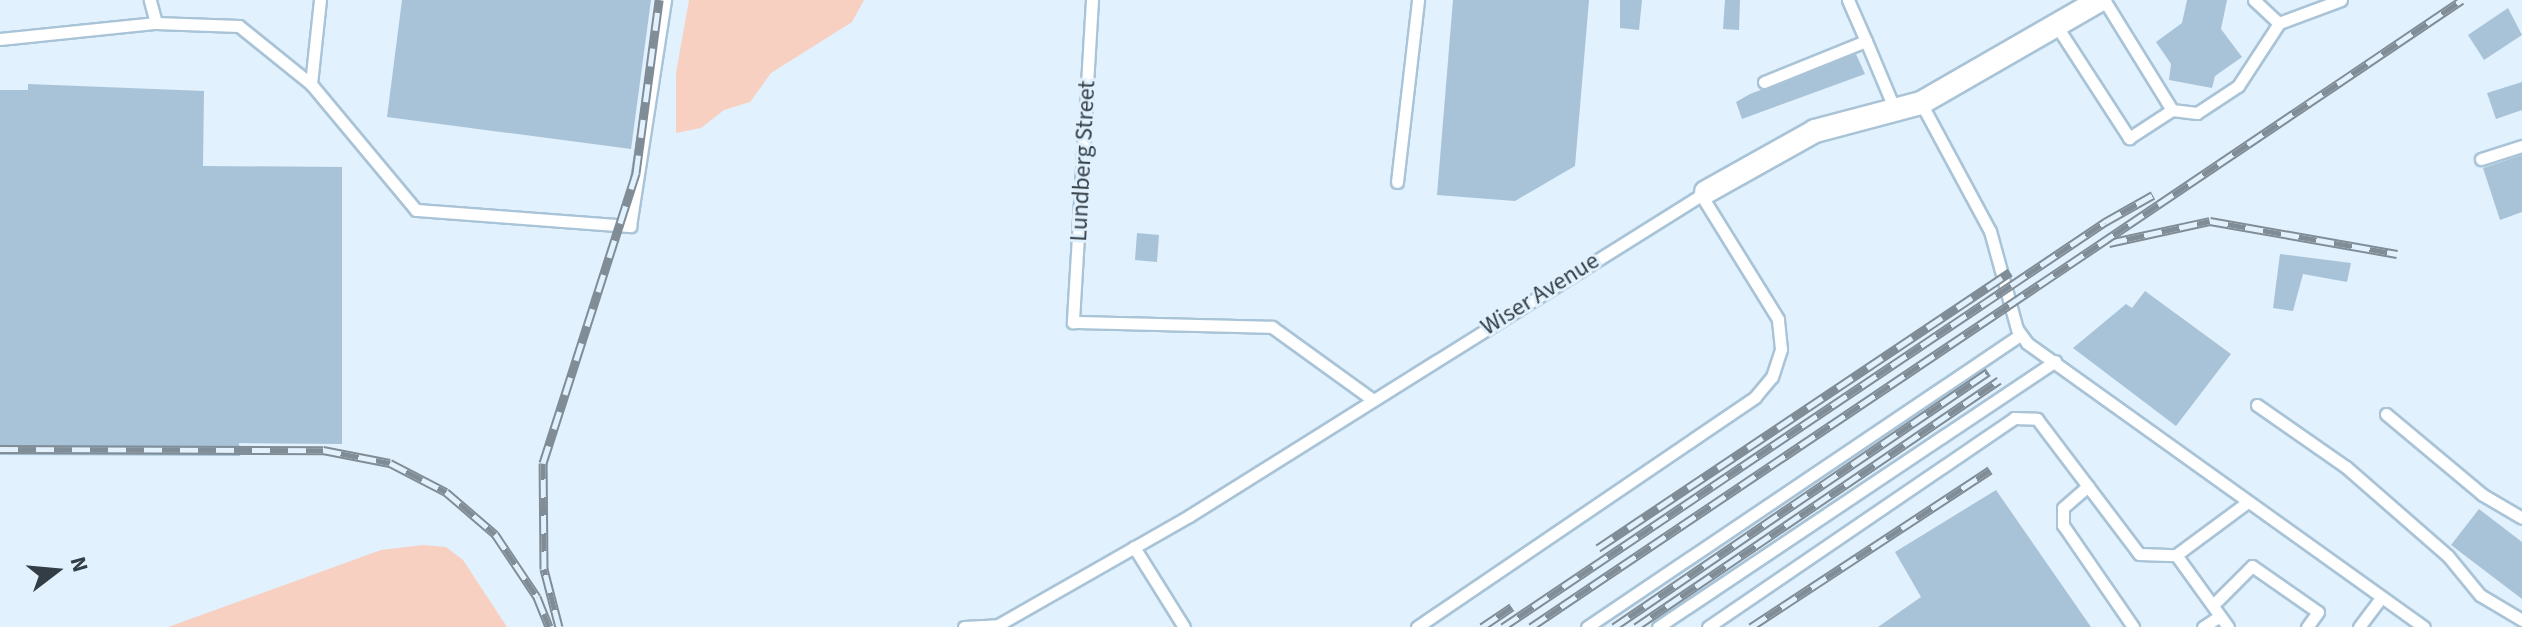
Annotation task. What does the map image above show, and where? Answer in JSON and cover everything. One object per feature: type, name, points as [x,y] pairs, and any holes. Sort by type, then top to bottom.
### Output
[{"type":"street","name":"Wiser Avenue","points":[[1704,194],[1815,131],[1921,103],[2102,0]]},
{"type":"lane","points":[[150,0],[156,23]]},
{"type":"lane","points":[[311,84],[320,0]]},
{"type":"lane","points":[[0,39],[156,23],[239,26],[311,84],[416,210],[630,226],[665,0]]},
{"type":"lane","name":"Lundberg Street","points":[[1092,0],[1073,322],[1272,327],[1372,399]]},
{"type":"lane","points":[[1397,182],[1418,0]]},
{"type":"lane","points":[[1848,0],[1895,110]]},
{"type":"lane","points":[[2102,0],[2172,110]]},
{"type":"lane","points":[[2254,0],[2279,23]]},
{"type":"lane","points":[[2056,25],[2129,138],[2172,110],[2197,113],[2238,86],[2279,23],[2341,0]]},
{"type":"lane","points":[[1764,82],[1866,41]]},
{"type":"lane","points":[[1921,103],[1990,231],[2020,335],[2245,504],[2424,627]]},
{"type":"lane","points":[[2481,159],[2522,146]]},
{"type":"lane","points":[[1417,627],[1755,397],[1772,377],[1781,349],[1778,319],[1704,194]]},
{"type":"lane","name":"Wiser Avenue","points":[[964,627],[998,625],[1134,547],[1704,194]]},
{"type":"lane","points":[[1587,627],[2020,335]]},
{"type":"lane","points":[[1658,627],[1826,520],[2055,361]]},
{"type":"lane","points":[[2257,405],[2346,467],[2448,556],[2480,595],[2522,620]]},
{"type":"lane","points":[[2386,414],[2483,495],[2522,518]]},
{"type":"lane","points":[[1708,627],[2014,418],[2037,419],[2139,554],[2176,555],[2245,504]]},
{"type":"lane","points":[[2088,486],[2063,508],[2063,525],[2133,627]]},
{"type":"lane","points":[[1134,547],[1184,627]]},
{"type":"lane","points":[[2176,555],[2228,627]]},
{"type":"lane","points":[[2203,627],[2252,566],[2318,612],[2307,627]]},
{"type":"lane","points":[[2359,627],[2381,598]]},
{"type":"shaded area","points":[[689,0],[864,0],[852,22],[771,73],[750,102],[724,110],[701,128],[676,133],[676,73]]},
{"type":"shaded area","points":[[423,545],[446,547],[463,560],[507,627],[168,627],[381,550]]},
{"type":"building","points":[[402,0],[651,0],[631,149],[387,117]]},
{"type":"building","points":[[1453,0],[1589,0],[1575,166],[1515,201],[1437,195]]},
{"type":"building","points":[[1620,0],[1642,0],[1639,30],[1620,28]]},
{"type":"building","points":[[1725,0],[1740,0],[1739,30],[1723,29]]},
{"type":"building","points":[[2187,0],[2227,0],[2221,29],[2242,57],[2215,76],[2212,88],[2169,80],[2171,64],[2156,42],[2182,23]]},
{"type":"building","points":[[2508,8],[2522,35],[2484,60],[2468,35]]},
{"type":"building","points":[[1856,54],[1865,74],[1742,119],[1736,102],[1750,94]]},
{"type":"building","points":[[2522,82],[2522,110],[2496,119],[2487,93]]},
{"type":"building","points":[[28,84],[204,91],[203,166],[342,167],[342,444],[239,443],[240,456],[0,455],[0,90],[28,90]]},
{"type":"building","points":[[2522,155],[2522,212],[2500,220],[2483,168]]},
{"type":"building","points":[[1137,233],[1159,235],[1157,262],[1135,260]]},
{"type":"building","points":[[2280,254],[2351,263],[2347,282],[2303,274],[2293,311],[2273,308]]},
{"type":"building","points":[[2145,291],[2231,354],[2176,426],[2073,348],[2126,304],[2132,308]]},
{"type":"building","points":[[1996,490],[2091,627],[1878,627],[1921,597],[1895,552]]},
{"type":"building","points":[[2479,509],[2522,542],[2522,599],[2451,545]]},
{"type":"railway","points":[[559,627],[544,569],[543,463],[636,173],[659,0]]},
{"type":"railway","points":[[1531,627],[2462,0]]},
{"type":"railway","points":[[1503,627],[2105,222],[2153,195]]},
{"type":"railway","points":[[2109,243],[2210,221],[2397,254]]},
{"type":"railway","points":[[1598,548],[2010,272]]},
{"type":"railway","points":[[1614,627],[1988,372]]},
{"type":"railway","points":[[1636,627],[1999,380]]},
{"type":"railway","points":[[0,449],[323,450],[390,463],[446,492],[495,534],[537,597],[549,627]]},
{"type":"railway","points":[[1751,627],[1990,470]]},
{"type":"railway","points":[[1482,627],[1512,607]]}]
